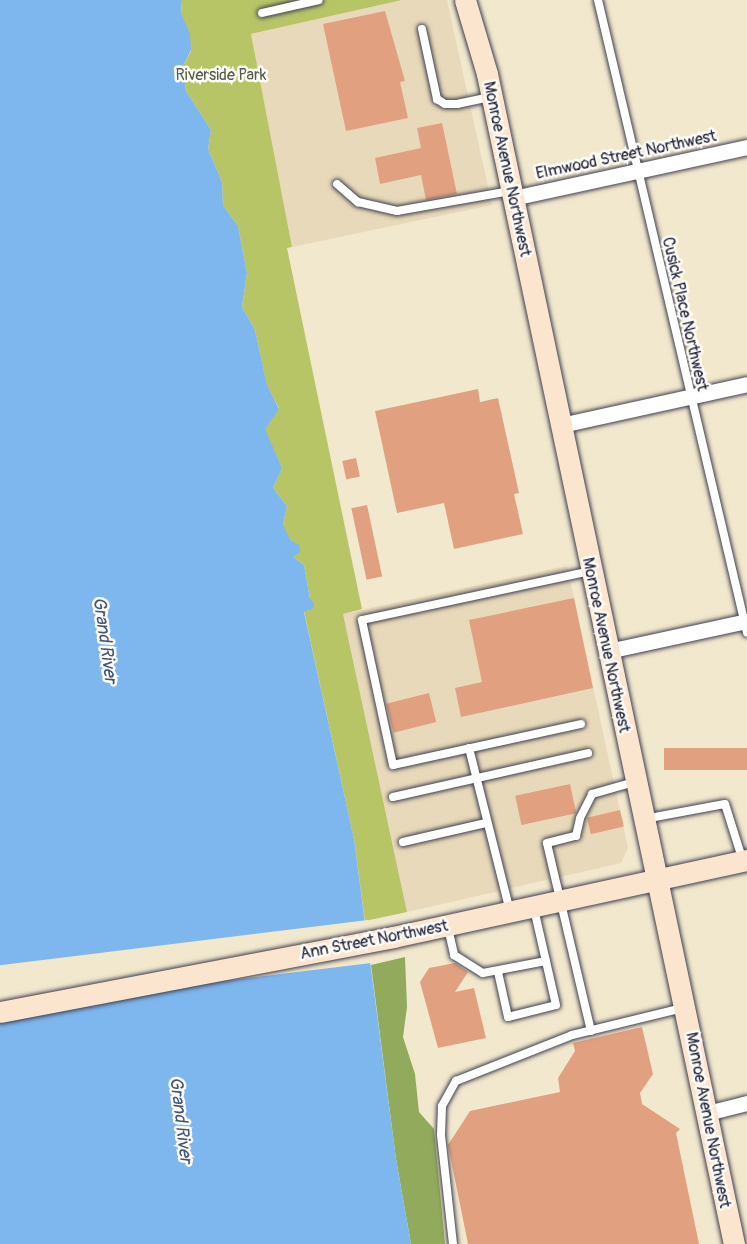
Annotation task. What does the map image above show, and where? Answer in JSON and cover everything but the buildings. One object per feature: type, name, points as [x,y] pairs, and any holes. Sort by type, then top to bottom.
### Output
[{"type":"main road","name":"Monroe Avenue Northwest","points":[[465,0],[480,45],[635,782],[686,1007],[734,1244]]},
{"type":"main road","name":"Monroe Avenue Northwest","points":[[480,0],[480,45]]},
{"type":"main road","name":"Ann Street Northwest","points":[[0,1012],[448,926],[745,860]]},
{"type":"street","name":"Elmwood Street Northwest","points":[[512,195],[747,147]]},
{"type":"street","points":[[561,425],[747,384]]},
{"type":"street","points":[[608,651],[746,625]]},
{"type":"street","points":[[707,1113],[747,1103]]},
{"type":"lane","points":[[262,13],[319,0]]},
{"type":"lane","name":"Cusick Place Northwest","points":[[598,0],[746,625]]},
{"type":"lane","points":[[422,29],[438,99],[445,104],[458,104],[491,97]]},
{"type":"lane","points":[[337,184],[358,202],[397,211],[512,195]]},
{"type":"lane","points":[[581,724],[393,765],[362,620],[591,571]]},
{"type":"lane","points":[[469,748],[510,912]]},
{"type":"lane","points":[[393,797],[588,753]]},
{"type":"lane","points":[[591,1031],[547,843],[576,836],[580,818],[592,795],[635,782]]},
{"type":"lane","points":[[643,819],[724,804],[745,860]]},
{"type":"lane","points":[[403,842],[486,823]]},
{"type":"lane","points":[[498,972],[508,1017],[556,1005],[533,907]]},
{"type":"lane","points":[[448,926],[456,957],[483,974],[546,961]]},
{"type":"lane","points":[[453,1244],[441,1135],[442,1106],[456,1082],[485,1067],[591,1031],[686,1007]]},
{"type":"shaded area","points":[[402,0],[447,0],[492,205],[292,247],[251,34]]},
{"type":"shaded area","points":[[567,566],[628,848],[621,863],[407,912],[343,614]]},
{"type":"green space","name":"Riverside Park","points":[[182,0],[402,0],[251,34],[292,247],[287,248],[362,609],[343,614],[407,912],[365,921],[354,839],[304,611],[310,599],[304,565],[293,557],[283,524],[287,506],[273,488],[282,468],[264,429],[279,408],[267,386],[255,330],[242,307],[247,273],[238,226],[223,205],[222,182],[208,149],[211,130],[186,91],[183,66],[191,51],[181,13]]},
{"type":"green space","points":[[405,957],[407,1007],[403,1037],[415,1074],[419,1112],[434,1129],[445,1244],[411,1244],[396,1159],[371,965]]},
{"type":"water","name":"Grand River","points":[[0,0],[182,0],[181,13],[190,34],[191,50],[183,66],[186,91],[211,130],[208,149],[222,182],[223,205],[238,226],[247,273],[242,307],[255,330],[267,385],[279,409],[265,429],[282,468],[273,488],[287,506],[283,524],[290,540],[299,545],[300,552],[293,557],[304,565],[310,599],[314,603],[314,608],[304,612],[354,839],[396,1159],[411,1244],[0,1244]]},
{"type":"pier","points":[[368,920],[373,963],[1,1008],[0,965]]}]
